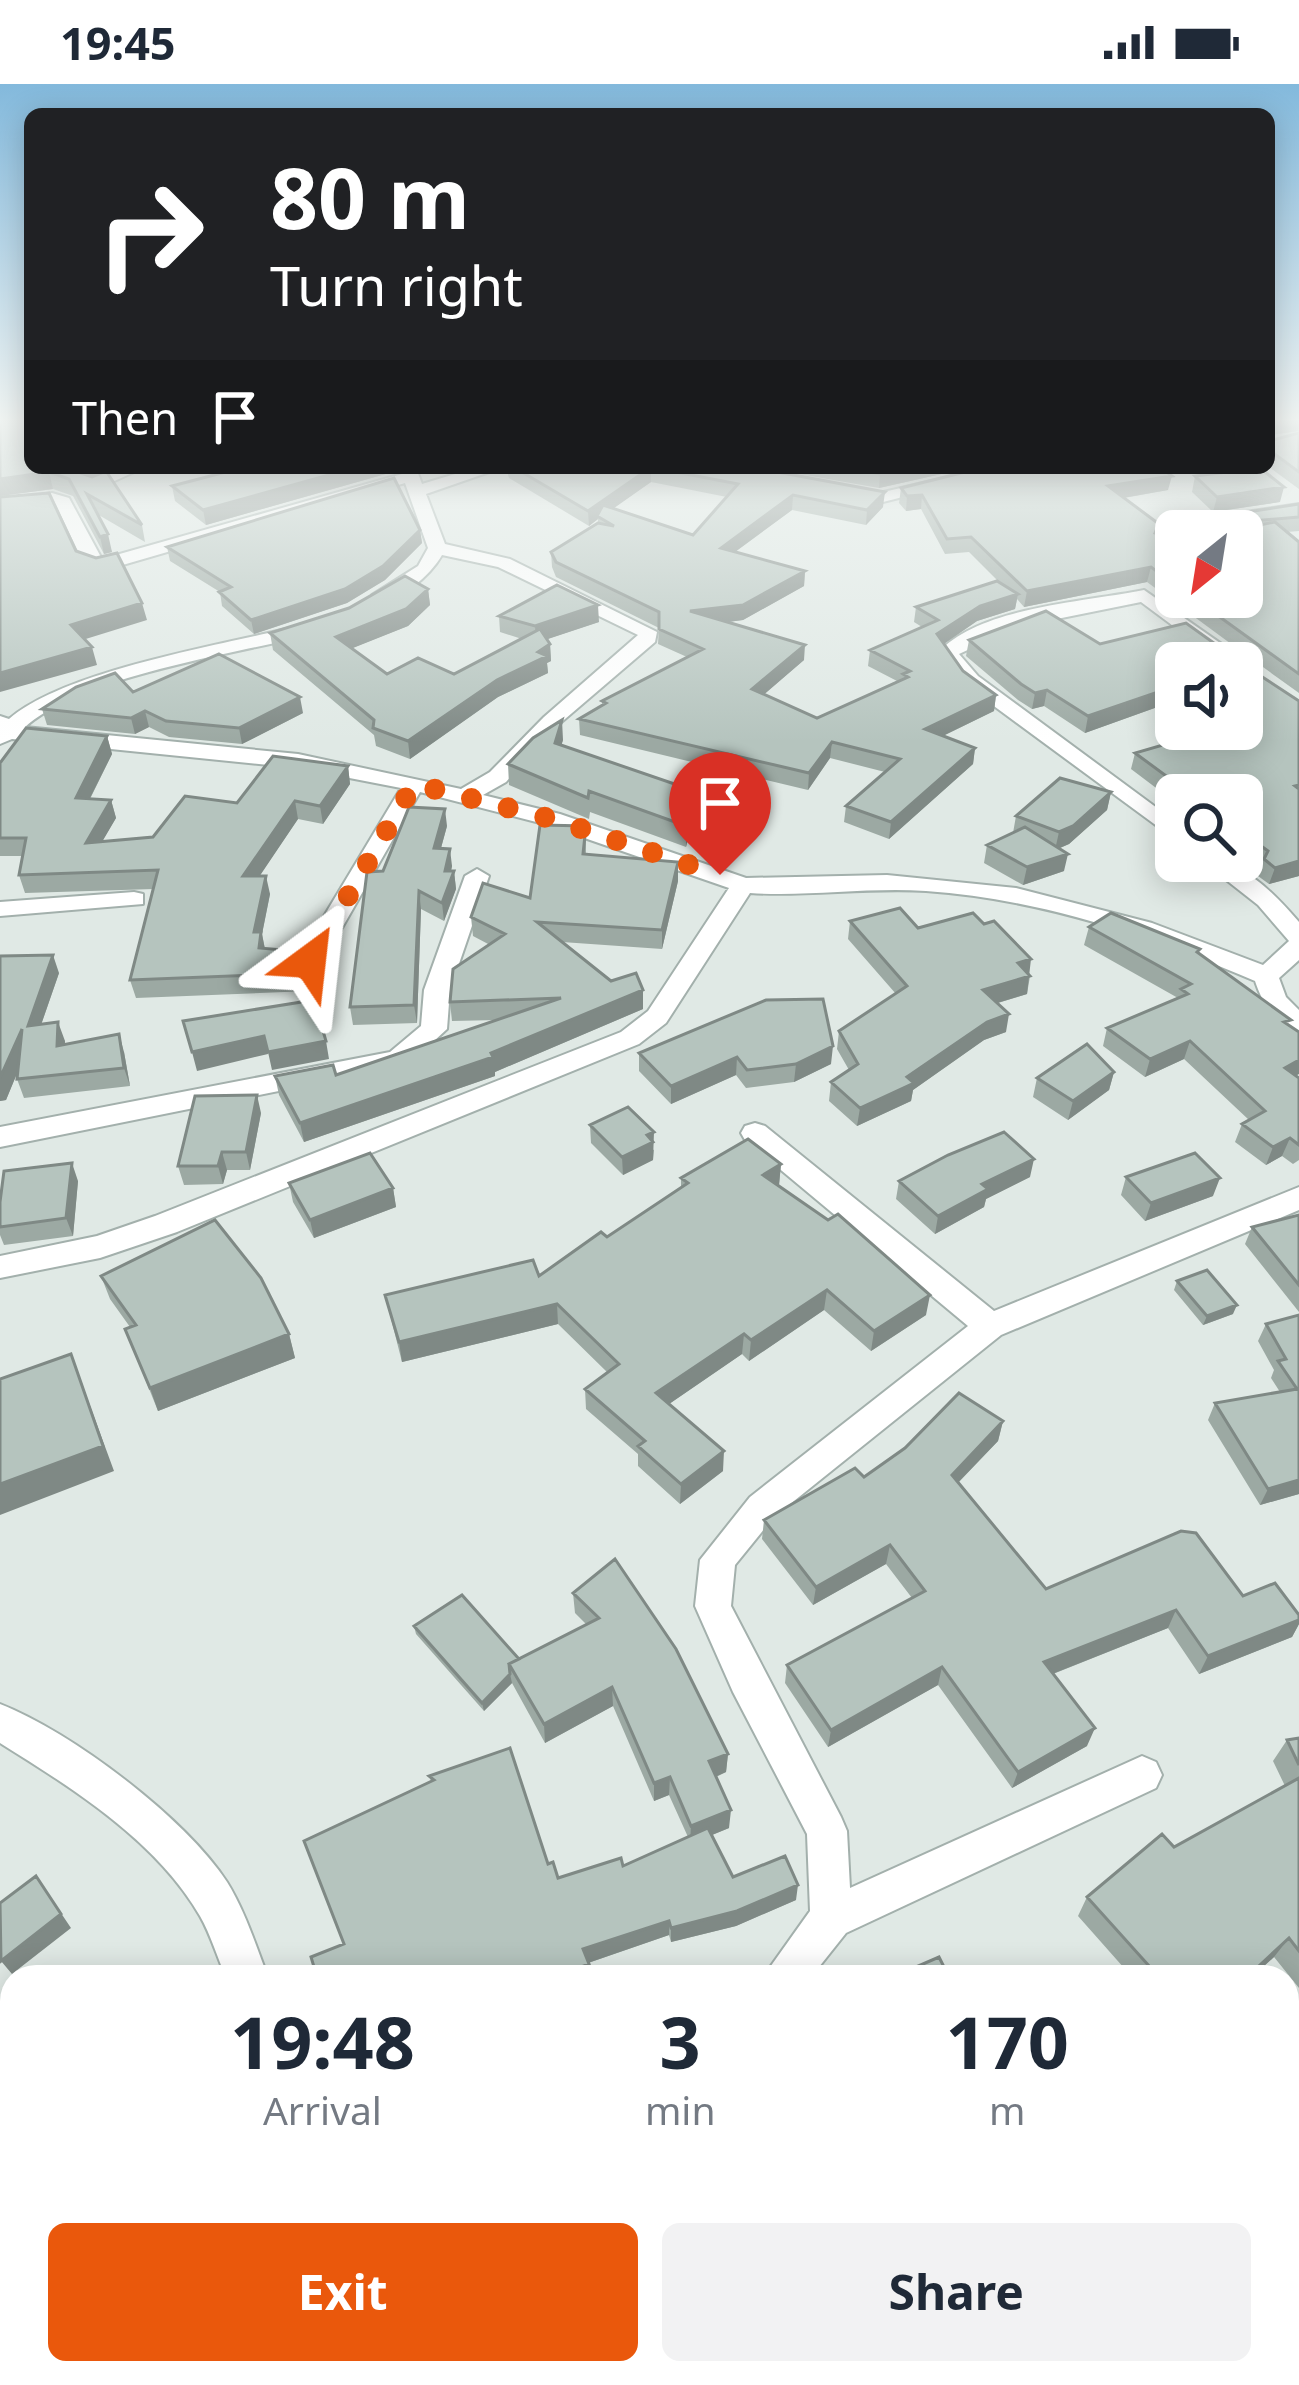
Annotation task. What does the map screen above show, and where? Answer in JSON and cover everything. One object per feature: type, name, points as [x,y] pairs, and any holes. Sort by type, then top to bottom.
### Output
[{"type":"street","points":[[75,527],[91,562],[102,565],[227,527]]},
{"type":"street","points":[[3,731],[32,710],[83,686],[209,658],[340,616],[425,569],[437,548],[430,527]]},
{"type":"street","points":[[437,548],[504,563],[579,596],[647,632],[648,638],[551,721],[511,766],[463,796]]},
{"type":"street","points":[[1155,817],[971,680],[948,653],[956,643],[1000,627],[1144,596],[1207,642]]},
{"type":"street","points":[[3,731],[298,760],[552,819],[743,885],[774,890],[814,883],[925,884],[1014,894],[1127,923],[1267,976]]},
{"type":"street","points":[[310,961],[414,784]]},
{"type":"street","points":[[0,1137],[398,1059],[434,1029],[437,990],[477,876]]},
{"type":"street","points":[[1243,882],[1267,900],[1299,941],[1267,976]]},
{"type":"street","points":[[0,1267],[100,1247],[166,1224],[630,1038],[657,1017],[743,885]]},
{"type":"street","points":[[0,909],[134,899]]},
{"type":"street","points":[[1267,976],[1274,1000],[1299,1026]]},
{"type":"street","points":[[755,1133],[990,1326]]},
{"type":"street","points":[[830,1918],[827,1831],[746,1680],[713,1606],[718,1560],[762,1507],[990,1326],[1299,1198]]},
{"type":"street","points":[[0,1722],[58,1757],[173,1850],[213,1898],[242,1965]]},
{"type":"street","points":[[793,1965],[830,1918],[1142,1775]]},
{"type":"building","points":[[0,527],[65,527],[76,551],[96,558],[117,553],[142,603],[71,625],[92,647],[0,673]]},
{"type":"building","points":[[232,527],[420,530],[383,566],[345,589],[251,620],[219,592],[231,587],[167,547]]},
{"type":"building","points":[[591,527],[670,527],[693,535],[700,527],[749,527],[721,548],[805,571],[743,605],[690,611],[805,645],[752,689],[817,718],[908,677],[903,674],[910,671],[870,650],[938,620],[916,607],[997,581],[1018,594],[980,606],[937,634],[963,671],[996,695],[925,729],[975,748],[891,822],[846,806],[900,759],[832,742],[809,773],[579,719],[606,703],[602,701],[703,649],[659,629],[659,612],[556,562],[551,552]]},
{"type":"building","points":[[940,527],[1155,527],[1155,570],[1027,591],[971,537],[947,539]]},
{"type":"building","points":[[1263,527],[1281,527],[1299,542],[1299,674],[1263,648],[1263,642],[1255,642],[1221,618],[1263,618]]},
{"type":"building","points":[[405,576],[428,589],[406,609],[336,637],[387,674],[418,658],[454,674],[540,629],[550,644],[538,652],[547,656],[497,680],[408,741],[373,728],[374,720],[270,633],[349,608]]},
{"type":"building","points":[[557,585],[598,605],[535,626],[499,616]]},
{"type":"building","points":[[1046,611],[1100,644],[1186,623],[1212,642],[1155,642],[1155,693],[1088,716],[1047,690],[1035,693],[969,640]]},
{"type":"building","points":[[219,654],[300,697],[239,728],[166,721],[145,711],[131,718],[42,709],[76,687],[115,673],[133,692]]},
{"type":"building","points":[[1263,677],[1299,701],[1299,785],[1295,786],[1299,789],[1299,861],[1275,868],[1264,859],[1268,851],[1263,847],[1263,774],[1164,774],[1135,753],[1155,747],[1263,750]]},
{"type":"building","points":[[562,720],[555,743],[695,791],[686,826],[589,791],[588,798],[508,764],[533,738]]},
{"type":"building","points":[[26,728],[107,736],[76,798],[111,800],[86,843],[153,837],[185,796],[237,803],[273,756],[348,766],[320,806],[295,801],[243,876],[266,876],[254,932],[261,932],[259,948],[330,954],[330,972],[130,980],[158,870],[19,875],[26,838],[0,838],[0,763]]},
{"type":"building","points":[[1060,778],[1111,792],[1073,826],[1059,832],[1016,816]]},
{"type":"building","points":[[409,807],[445,809],[434,848],[450,849],[445,871],[454,871],[442,903],[419,891],[414,1005],[350,1007],[367,872],[383,871]]},
{"type":"building","points":[[540,825],[586,826],[583,854],[678,862],[662,930],[537,922],[611,981],[636,973],[643,990],[491,1053],[493,1057],[300,1123],[275,1076],[333,1065],[336,1075],[561,998],[450,1002],[453,969],[505,934],[471,917],[483,883],[530,898]]},
{"type":"building","points":[[1025,827],[1068,854],[1027,867],[987,845]]},
{"type":"building","points":[[900,908],[918,928],[973,913],[984,924],[994,921],[1031,959],[1018,963],[1030,976],[983,990],[1009,1014],[987,1022],[907,1077],[914,1083],[860,1108],[831,1082],[858,1064],[839,1031],[907,986],[850,921]]},
{"type":"building","points":[[1111,913],[1200,949],[1197,952],[1291,1020],[1284,1022],[1299,1032],[1299,1060],[1285,1068],[1299,1078],[1299,1145],[1290,1138],[1273,1147],[1242,1124],[1265,1111],[1190,1041],[1150,1059],[1107,1028],[1188,994],[1181,989],[1191,984],[1089,927]]},
{"type":"building","points":[[53,955],[28,1026],[58,1022],[57,1046],[119,1034],[124,1068],[17,1079],[22,1029],[0,1078],[0,956]]},
{"type":"building","points":[[823,999],[833,1046],[796,1064],[747,1070],[737,1057],[671,1086],[639,1053],[766,1000]]},
{"type":"building","points":[[314,1000],[326,1041],[268,1052],[264,1036],[192,1052],[183,1021]]},
{"type":"building","points":[[1087,1044],[1114,1072],[1073,1101],[1037,1078]]},
{"type":"building","points":[[257,1095],[246,1152],[222,1152],[218,1166],[178,1166],[195,1096]]},
{"type":"building","points":[[628,1107],[654,1132],[647,1135],[653,1142],[622,1157],[590,1125]]},
{"type":"building","points":[[1004,1132],[1034,1159],[982,1184],[988,1189],[938,1216],[899,1181],[948,1155]]},
{"type":"building","points":[[748,1139],[781,1164],[763,1175],[828,1220],[838,1214],[930,1295],[874,1331],[827,1290],[751,1340],[744,1334],[656,1393],[724,1451],[681,1484],[638,1446],[645,1441],[585,1389],[619,1364],[557,1304],[399,1342],[385,1295],[533,1260],[539,1276],[601,1232],[607,1237],[688,1183],[681,1178]]},
{"type":"building","points":[[370,1153],[393,1188],[310,1220],[289,1183]]},
{"type":"building","points":[[1195,1153],[1220,1178],[1151,1203],[1126,1177]]},
{"type":"building","points":[[72,1163],[66,1218],[0,1227],[4,1171]]},
{"type":"building","points":[[1299,1215],[1299,1285],[1252,1227]]},
{"type":"building","points":[[215,1220],[261,1278],[289,1334],[150,1388],[125,1329],[136,1325],[101,1276]]},
{"type":"building","points":[[1207,1270],[1237,1305],[1207,1316],[1177,1281]]},
{"type":"building","points":[[1299,1315],[1299,1480],[1268,1489],[1215,1403],[1297,1389],[1278,1361],[1286,1359],[1266,1324]]},
{"type":"building","points":[[71,1354],[103,1446],[0,1484],[0,1379]]},
{"type":"building","points":[[959,1393],[1003,1421],[952,1475],[1046,1589],[1181,1531],[1196,1533],[1243,1596],[1275,1583],[1299,1620],[1208,1656],[1176,1610],[1044,1662],[1095,1728],[1018,1772],[942,1667],[831,1730],[787,1665],[925,1591],[890,1545],[816,1587],[764,1520],[855,1468],[864,1477],[905,1448]]},
{"type":"building","points":[[615,1559],[676,1649],[728,1754],[709,1761],[731,1810],[691,1826],[670,1777],[654,1783],[612,1687],[544,1724],[509,1664],[599,1618],[573,1593]]},
{"type":"building","points":[[462,1595],[519,1659],[509,1664],[510,1674],[482,1703],[414,1626]]},
{"type":"building","points":[[1299,1738],[1299,1765],[1287,1740]]},
{"type":"building","points":[[510,1748],[548,1864],[553,1862],[558,1878],[621,1858],[623,1866],[708,1828],[733,1877],[785,1856],[798,1885],[737,1911],[671,1928],[669,1921],[583,1949],[586,1965],[313,1965],[311,1957],[344,1944],[304,1841],[434,1780],[429,1776]]},
{"type":"building","points":[[1299,1778],[1299,1951],[1289,1938],[1260,1965],[1148,1965],[1087,1897],[1162,1834],[1174,1847]]},
{"type":"building","points":[[36,1876],[61,1914],[1,1961],[0,1903]]},
{"type":"route","points":[[310,961],[414,784],[552,819],[720,875]]}]
